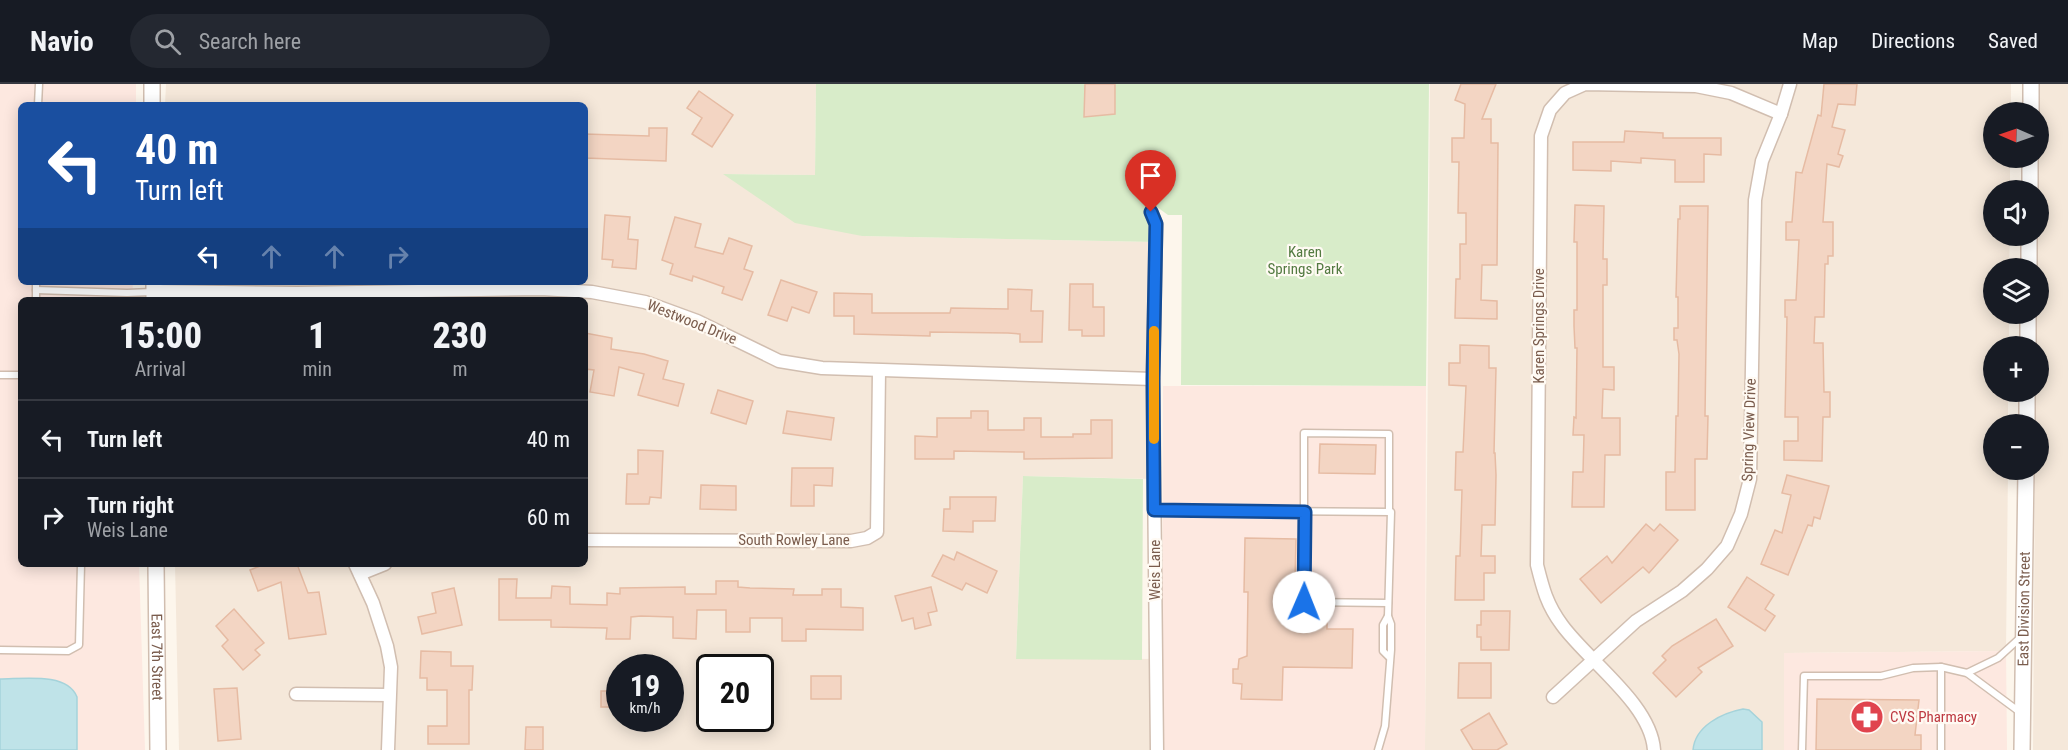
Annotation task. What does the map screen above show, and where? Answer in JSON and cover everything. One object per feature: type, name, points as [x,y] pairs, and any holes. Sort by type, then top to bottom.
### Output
[{"type":"street","points":[[152,84],[152,102]]},
{"type":"street","name":"Karen Springs Drive","points":[[1654,750],[1654,740],[1636,705],[1562,625],[1545,599],[1537,565],[1541,136],[1550,110],[1565,93],[1585,84],[1696,86],[1731,93],[1781,114]]},
{"type":"street","name":"Spring View Drive","points":[[1553,697],[1636,621],[1682,591],[1707,569],[1727,546],[1741,514],[1749,479],[1755,200],[1762,161],[1790,84]]},
{"type":"street","points":[[2031,84],[2031,102]]},
{"type":"street","name":"Weis Lane","points":[[1151,212],[1156,224],[1153,379],[1156,750]]},
{"type":"street","name":"Westwood Drive","points":[[154,291],[297,296],[541,289],[592,292],[645,302],[697,321],[779,361],[822,368],[1153,379]]},
{"type":"street","name":"South Rowley Lane","points":[[588,540],[850,541],[867,538],[877,532],[879,371]]},
{"type":"street","name":"East Division Street","points":[[2022,750],[2026,480]]},
{"type":"street","name":"East 7th Street","points":[[156,567],[158,750]]},
{"type":"street","points":[[358,569],[380,620],[391,667],[388,694],[388,750]]},
{"type":"street","points":[[296,694],[388,694]]},
{"type":"lane","points":[[38,102],[39,84]]},
{"type":"lane","points":[[36,285],[36,297]]},
{"type":"lane","points":[[36,290],[127,293],[154,291]]},
{"type":"lane","points":[[77,297],[78,290]]},
{"type":"lane","points":[[0,375],[18,375]]},
{"type":"lane","points":[[1378,750],[1385,726],[1391,624],[1388,616],[1389,434],[1304,433],[1304,602],[1388,603]]},
{"type":"lane","points":[[1154,510],[1389,512]]},
{"type":"lane","points":[[0,650],[68,651],[79,645],[81,567]]},
{"type":"lane","points":[[1967,673],[1998,658],[2023,636]]},
{"type":"lane","points":[[1941,667],[1941,750]]},
{"type":"lane","points":[[1803,750],[1804,676],[1881,676],[1913,668],[1941,667],[1967,673],[2022,714]]},
{"type":"shaded area","points":[[0,84],[136,84],[136,102],[18,102],[18,285],[133,285],[132,297],[18,297],[18,567],[139,567],[145,750],[0,750]]},
{"type":"shaded area","points":[[166,84],[816,84],[815,175],[724,174],[862,236],[1156,242],[1154,479],[1023,476],[1016,658],[1162,659],[1162,750],[179,750],[175,567],[588,567],[588,297],[168,297],[168,285],[588,285],[588,102],[165,102]]},
{"type":"shaded area","points":[[1430,84],[2011,84],[2011,102],[1983,102],[1983,168],[2010,168],[2010,180],[1983,180],[1983,246],[2010,246],[2009,258],[1983,258],[1983,324],[2009,324],[2009,336],[1983,336],[1983,402],[2008,402],[2008,414],[1983,414],[1983,480],[2008,480],[2006,651],[1785,653],[1784,750],[1425,750]]},
{"type":"shaded area","points":[[2038,84],[2068,84],[2068,750],[2033,750],[2035,480],[2049,480],[2049,414],[2035,414],[2035,402],[2049,402],[2049,336],[2036,336],[2036,324],[2049,324],[2049,258],[2036,258],[2037,246],[2049,246],[2049,180],[2038,180],[2038,168],[2049,168],[2049,102],[2038,102]]},
{"type":"shaded area","points":[[1163,386],[1426,386],[1425,750],[1162,750]]},
{"type":"shaded area","points":[[2006,651],[2007,750],[1784,750],[1784,653]]},
{"type":"green space","name":"Karen Springs Park","points":[[816,84],[1429,84],[1426,386],[1181,385],[1182,215],[1168,215],[1157,207],[1156,242],[862,236],[795,223],[723,174],[815,175]]},
{"type":"green space","points":[[1023,476],[1143,479],[1142,660],[1016,659]]},
{"type":"water","points":[[0,679],[54,680],[72,689],[77,697],[77,750],[0,750]]},
{"type":"water","points":[[1743,709],[1749,710],[1762,722],[1762,750],[1693,750],[1699,734],[1711,722],[1718,717]]},
{"type":"building","points":[[1085,84],[1115,84],[1115,114],[1084,117]]},
{"type":"building","points":[[1461,84],[1496,84],[1482,119],[1491,119],[1491,143],[1498,143],[1497,265],[1482,265],[1481,300],[1497,301],[1497,319],[1455,318],[1456,279],[1460,279],[1460,244],[1466,244],[1466,213],[1458,213],[1459,162],[1452,162],[1452,138],[1464,138],[1465,104],[1455,100]]},
{"type":"building","points":[[1824,84],[1857,84],[1855,105],[1838,104],[1832,127],[1845,130],[1838,154],[1843,156],[1839,167],[1827,164],[1823,222],[1833,222],[1833,256],[1828,256],[1828,264],[1825,264],[1824,317],[1815,317],[1814,343],[1823,343],[1824,392],[1830,392],[1830,417],[1823,417],[1822,461],[1784,460],[1784,441],[1798,441],[1798,417],[1785,417],[1787,317],[1785,317],[1785,300],[1796,300],[1799,240],[1786,240],[1786,222],[1792,222],[1796,172],[1802,173],[1818,115],[1821,116]]},
{"type":"building","points":[[699,91],[733,115],[712,147],[692,134],[702,118],[687,108]]},
{"type":"building","points":[[649,128],[667,128],[666,161],[588,158],[588,134],[649,136]]},
{"type":"building","points":[[1625,131],[1663,133],[1663,138],[1721,138],[1721,155],[1704,154],[1704,182],[1675,182],[1675,160],[1641,158],[1641,163],[1611,161],[1611,171],[1573,170],[1573,142],[1624,142]]},
{"type":"building","points":[[1575,205],[1604,206],[1603,259],[1607,259],[1607,285],[1603,285],[1603,367],[1614,367],[1614,390],[1603,389],[1602,418],[1620,418],[1620,455],[1605,455],[1604,507],[1572,507],[1573,472],[1583,472],[1584,435],[1573,435],[1574,417],[1576,418],[1577,348],[1575,348],[1574,326],[1574,310],[1577,310]]},
{"type":"building","points":[[1680,206],[1708,206],[1705,416],[1708,416],[1707,459],[1695,459],[1695,510],[1666,510],[1666,472],[1675,472],[1676,416],[1678,416],[1679,354],[1677,340],[1674,340],[1674,328],[1678,328],[1678,297],[1676,297]]},
{"type":"building","points":[[605,215],[630,217],[628,239],[638,240],[636,269],[612,267],[613,260],[602,259]]},
{"type":"building","points":[[675,217],[701,224],[695,247],[723,254],[729,238],[752,246],[744,269],[753,272],[742,300],[722,293],[724,287],[693,276],[692,281],[670,274],[673,264],[662,260]]},
{"type":"building","points":[[781,280],[817,292],[809,313],[792,307],[787,321],[768,315]]},
{"type":"building","points":[[1070,284],[1093,284],[1093,307],[1104,307],[1104,336],[1082,336],[1082,330],[1069,330]]},
{"type":"building","points":[[1008,289],[1032,290],[1031,311],[1043,311],[1042,342],[1020,342],[1020,334],[1008,333],[930,332],[930,336],[854,334],[854,316],[834,316],[834,293],[872,294],[872,313],[950,313],[951,308],[1008,309]]},
{"type":"building","points":[[588,334],[612,338],[611,349],[644,354],[668,361],[663,379],[684,384],[678,406],[638,395],[644,374],[619,367],[614,396],[590,392],[594,370],[588,369]]},
{"type":"building","points":[[1460,345],[1489,346],[1489,368],[1496,368],[1495,525],[1482,525],[1481,556],[1495,556],[1495,573],[1484,573],[1484,600],[1455,600],[1456,556],[1460,556],[1462,490],[1455,490],[1456,452],[1463,452],[1466,386],[1449,385],[1449,363],[1460,363]]},
{"type":"building","points":[[718,390],[753,401],[746,424],[711,413]]},
{"type":"building","points":[[787,411],[834,418],[831,440],[783,433]]},
{"type":"building","points":[[971,411],[988,411],[988,430],[1024,430],[1024,418],[1041,418],[1041,437],[1073,437],[1073,434],[1091,434],[1091,420],[1112,420],[1112,458],[1024,459],[1024,452],[954,451],[954,459],[915,459],[915,436],[937,437],[937,418],[971,418]]},
{"type":"building","points":[[1320,444],[1376,445],[1375,474],[1319,473]]},
{"type":"building","points":[[638,450],[663,451],[661,498],[650,497],[649,504],[626,504],[627,474],[638,474]]},
{"type":"building","points":[[792,468],[833,468],[832,486],[814,485],[814,506],[791,506]]},
{"type":"building","points":[[1787,475],[1829,486],[1820,519],[1814,517],[1812,526],[1808,525],[1788,575],[1761,564],[1775,530],[1782,533],[1791,495],[1782,493]]},
{"type":"building","points":[[701,485],[736,486],[736,510],[700,509]]},
{"type":"building","points":[[950,497],[996,497],[995,521],[973,521],[973,532],[943,531],[944,509],[950,509]]},
{"type":"building","points":[[1646,524],[1654,531],[1660,524],[1678,540],[1649,573],[1643,567],[1601,603],[1580,579],[1607,556],[1612,563]]},
{"type":"building","points":[[1245,538],[1296,539],[1294,622],[1327,623],[1327,629],[1353,629],[1352,668],[1283,667],[1282,700],[1241,699],[1242,684],[1233,683],[1233,669],[1238,669],[1239,659],[1247,656],[1248,592],[1244,592]]},
{"type":"building","points":[[957,552],[997,571],[987,593],[966,583],[962,590],[932,576],[943,555],[954,560]]},
{"type":"building","points":[[258,567],[298,567],[308,593],[319,592],[326,634],[289,639],[281,582],[258,591],[250,570]]},
{"type":"building","points":[[1747,577],[1774,595],[1765,609],[1775,616],[1765,631],[1728,607]]},
{"type":"building","points":[[499,579],[517,579],[516,598],[551,598],[552,586],[570,587],[570,604],[607,605],[607,593],[620,594],[620,588],[685,587],[685,594],[716,594],[716,581],[738,581],[738,587],[794,589],[793,595],[822,595],[822,589],[841,589],[841,607],[863,608],[863,630],[806,629],[806,641],[782,641],[782,618],[750,618],[750,632],[726,632],[726,610],[697,610],[696,639],[673,638],[673,617],[641,616],[631,617],[630,639],[606,639],[607,628],[551,627],[551,620],[499,620]]},
{"type":"building","points":[[931,587],[937,611],[928,613],[931,625],[915,629],[913,618],[902,621],[895,596]]},
{"type":"building","points":[[454,588],[462,625],[422,634],[418,617],[436,613],[432,593]]},
{"type":"building","points":[[234,609],[264,643],[255,650],[260,655],[243,670],[222,646],[228,640],[216,626]]},
{"type":"building","points":[[1481,611],[1510,611],[1509,650],[1481,650],[1481,637],[1477,637],[1477,625],[1481,625]]},
{"type":"building","points":[[1716,619],[1733,646],[1698,668],[1702,672],[1676,697],[1653,673],[1666,660],[1662,656],[1672,646]]},
{"type":"building","points":[[421,651],[451,652],[451,666],[473,666],[472,690],[469,690],[469,744],[428,744],[428,726],[447,726],[447,690],[427,690],[427,678],[420,678]]},
{"type":"building","points":[[1459,663],[1491,663],[1491,698],[1458,698]]},
{"type":"building","points":[[811,676],[841,676],[841,699],[811,699]]},
{"type":"building","points":[[237,688],[241,739],[218,741],[214,689]]},
{"type":"building","points":[[601,691],[606,691],[606,707],[601,707]]},
{"type":"building","name":"CVS Pharmacy","points":[[1817,699],[1919,700],[1915,735],[1921,735],[1921,750],[1816,750]]},
{"type":"building","points":[[1489,713],[1507,744],[1497,750],[1473,750],[1461,730]]},
{"type":"building","points":[[526,727],[543,727],[543,750],[525,750]]},
{"type":"slow traffic","points":[[1154,331],[1154,439]]},
{"type":"place","name":"CVS Pharmacy","points":[[1867,717]]},
{"type":"route","points":[[1151,212],[1156,224],[1153,379],[1154,510],[1305,512],[1304,602]]}]
